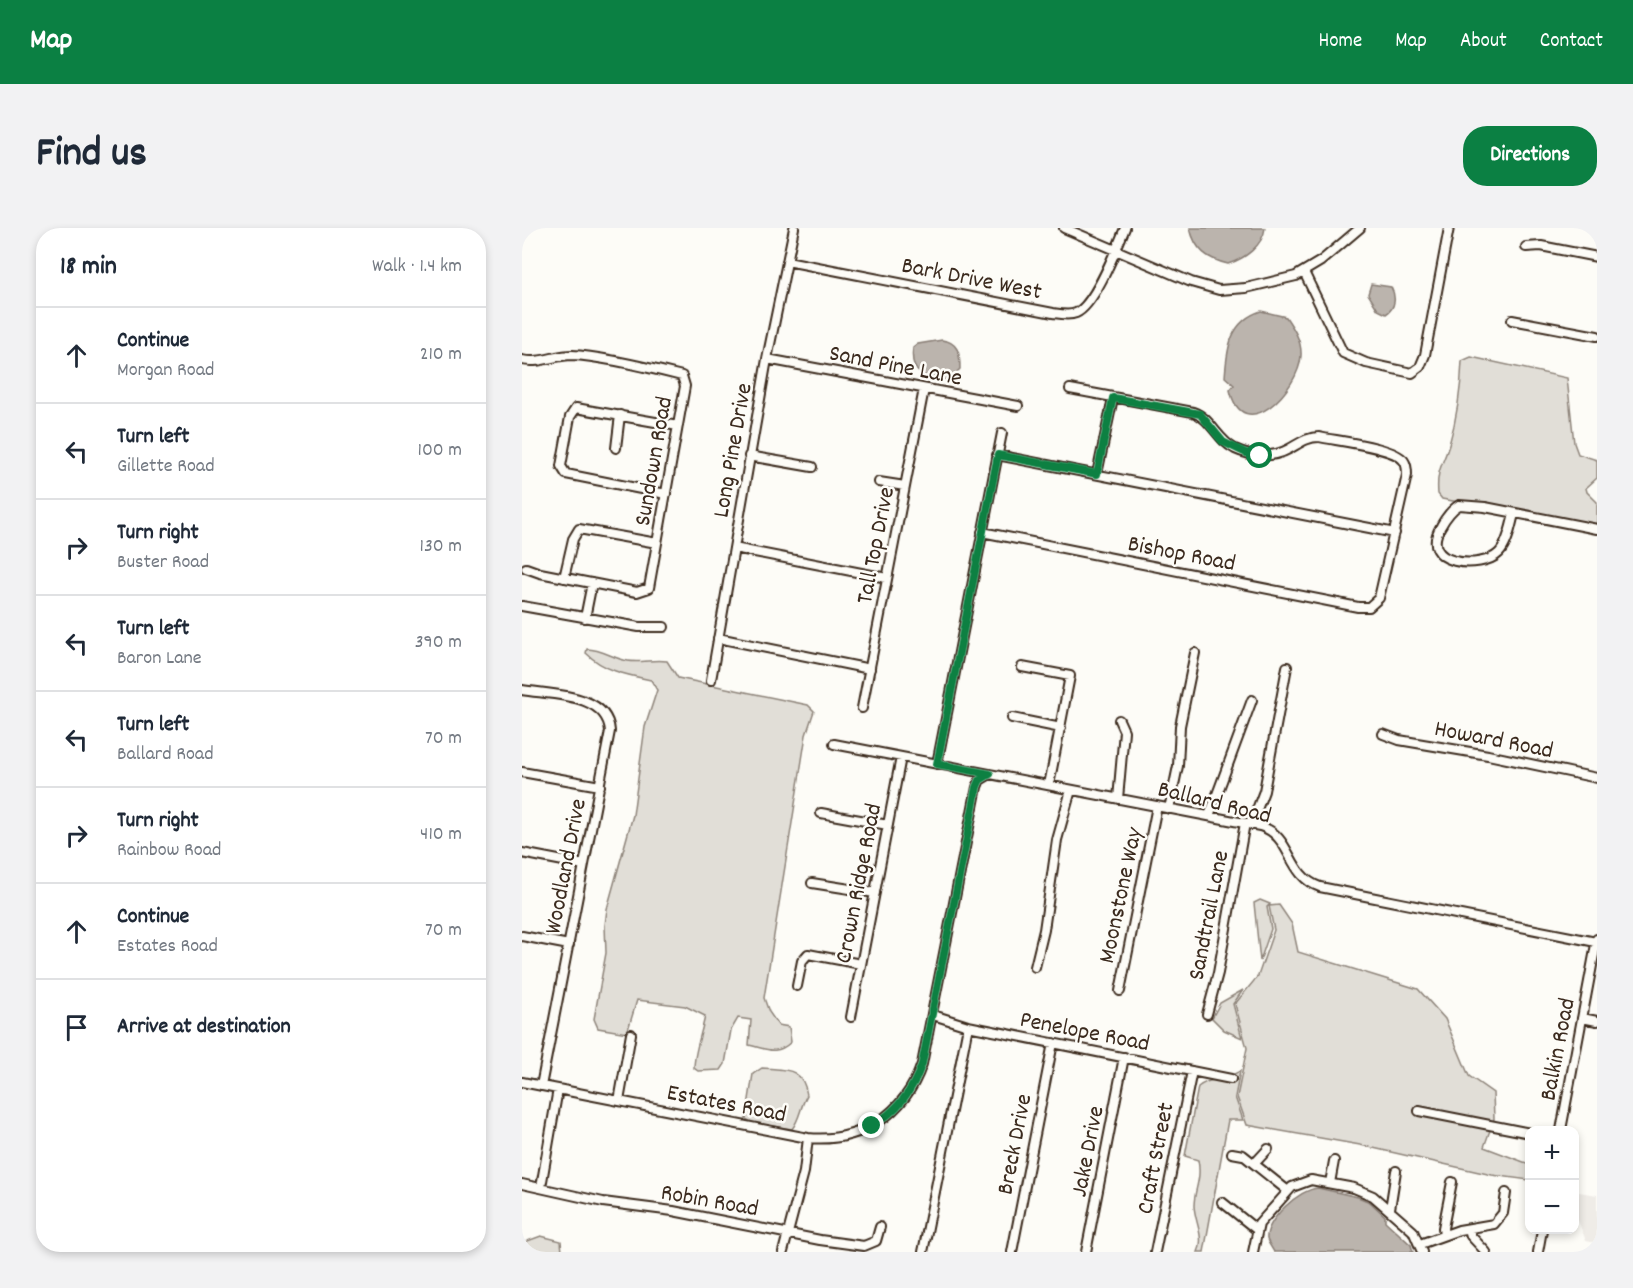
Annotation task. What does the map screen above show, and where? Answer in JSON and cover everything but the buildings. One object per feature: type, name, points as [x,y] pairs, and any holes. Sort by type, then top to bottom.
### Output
[{"type":"street","name":"Long Pine Drive","points":[[711,680],[749,456],[794,228]]},
{"type":"street","points":[[1064,228],[1191,282],[1220,290],[1264,284],[1305,272],[1360,228]]},
{"type":"street","name":"Bark Drive West","points":[[787,261],[1063,314],[1076,313],[1085,306],[1116,250],[1125,228]]},
{"type":"street","points":[[1305,272],[1342,353],[1366,363],[1412,373],[1420,367],[1425,355],[1449,228]]},
{"type":"street","points":[[1526,247],[1541,246],[1597,257]]},
{"type":"street","points":[[1512,320],[1597,336]]},
{"type":"street","name":"Sundown Road","points":[[522,360],[540,362],[571,355],[682,376],[685,386],[651,581],[647,590],[637,592],[526,568]]},
{"type":"street","name":"Sand Pine Lane","points":[[767,359],[1018,406]]},
{"type":"street","name":"Tall Top Drive","points":[[862,708],[924,389]]},
{"type":"street","points":[[998,455],[1395,533],[1407,475],[1406,463],[1391,452],[1311,437],[1287,450],[1255,455],[1223,442],[1200,414],[1070,389]]},
{"type":"street","points":[[1097,474],[1113,398]]},
{"type":"street","points":[[666,494],[566,474],[561,469],[570,417],[574,409],[678,426]]},
{"type":"street","points":[[616,448],[620,415]]},
{"type":"street","points":[[937,764],[1002,433]]},
{"type":"street","points":[[749,456],[812,467]]},
{"type":"street","points":[[879,482],[905,486]]},
{"type":"street","points":[[1514,514],[1498,555],[1480,561],[1458,561],[1444,557],[1437,552],[1435,543],[1438,530],[1447,516],[1459,505],[1514,514],[1597,529]]},
{"type":"street","points":[[564,578],[573,539],[579,529],[657,543]]},
{"type":"street","name":"Bishop Road","points":[[982,532],[1358,607],[1373,605],[1381,593],[1395,533]]},
{"type":"street","points":[[734,548],[887,578]]},
{"type":"street","points":[[585,618],[592,583]]},
{"type":"street","points":[[522,606],[639,627],[664,627]]},
{"type":"street","points":[[718,638],[870,669]]},
{"type":"street","points":[[1168,809],[1178,766],[1180,726],[1195,653]]},
{"type":"street","points":[[1022,666],[1070,676],[1048,785]]},
{"type":"street","name":"Sandtrail Lane","points":[[1207,1014],[1218,973],[1248,824],[1264,791],[1287,667]]},
{"type":"street","name":"Woodland Drive","points":[[522,690],[593,704],[604,712],[609,724],[600,786],[541,1086]]},
{"type":"street","points":[[1209,816],[1252,700]]},
{"type":"street","points":[[1012,718],[1061,728]]},
{"type":"street","points":[[1118,799],[1124,731],[1119,720]]},
{"type":"street","name":"Howard Road","points":[[1383,734],[1400,740],[1488,755],[1597,778]]},
{"type":"street","name":"Ballard Road","points":[[834,744],[1267,828],[1276,834],[1300,876],[1320,887],[1597,941]]},
{"type":"street","name":"Crown Ridge Road","points":[[851,1017],[901,757]]},
{"type":"street","points":[[522,772],[600,786]]},
{"type":"street","points":[[933,1015],[977,787],[980,780],[990,774]]},
{"type":"street","points":[[1035,967],[1044,930],[1058,840],[1071,790]]},
{"type":"street","name":"Moonstone Way","points":[[1120,991],[1157,806]]},
{"type":"street","points":[[821,813],[888,825]]},
{"type":"street","points":[[522,853],[584,865]]},
{"type":"street","points":[[812,883],[875,893]]},
{"type":"street","points":[[522,936],[568,945]]},
{"type":"street","name":"Balkin Road","points":[[1562,1126],[1597,941]]},
{"type":"street","points":[[797,986],[802,961],[806,955],[861,964]]},
{"type":"street","name":"Penelope Road","points":[[933,1015],[968,1026],[1231,1079]]},
{"type":"street","name":"Estates Road","points":[[522,1082],[808,1138],[831,1138],[863,1130],[890,1113],[911,1090],[922,1064],[933,1015]]},
{"type":"street","points":[[1582,1018],[1597,1021]]},
{"type":"street","points":[[923,1252],[968,1026]]},
{"type":"street","points":[[619,1101],[631,1034]]},
{"type":"street","name":"Breck Drive","points":[[1012,1252],[1053,1043]]},
{"type":"street","name":"Jake Drive","points":[[1086,1252],[1124,1057]]},
{"type":"street","name":"Craft Street","points":[[1155,1252],[1192,1071]]},
{"type":"street","points":[[541,1186],[558,1089]]},
{"type":"street","points":[[1419,1111],[1525,1133]]},
{"type":"street","points":[[783,1252],[804,1172],[808,1138]]},
{"type":"street","points":[[1255,1163],[1268,1149]]},
{"type":"street","points":[[1232,1153],[1243,1155],[1255,1163],[1288,1191]]},
{"type":"street","points":[[1330,1183],[1334,1161]]},
{"type":"street","points":[[1390,1209],[1396,1172]]},
{"type":"street","points":[[1253,1252],[1257,1230],[1288,1191],[1306,1181],[1330,1183],[1364,1192],[1390,1209],[1413,1231],[1421,1248],[1444,1235],[1488,1227],[1498,1221],[1503,1213],[1506,1192]]},
{"type":"street","points":[[1444,1235],[1443,1228],[1452,1182]]},
{"type":"street","name":"Robin Road","points":[[522,1184],[541,1186],[603,1202],[673,1211],[864,1246],[876,1241],[880,1227]]},
{"type":"street","points":[[1222,1202],[1257,1230]]},
{"type":"street","points":[[1469,1229],[1471,1236],[1486,1252]]},
{"type":"street","points":[[1538,1252],[1541,1234]]},
{"type":"shaded area","points":[[1190,228],[1265,228],[1261,241],[1252,251],[1228,264],[1203,252],[1195,242]]},
{"type":"shaded area","points":[[1371,284],[1391,287],[1394,302],[1392,309],[1386,314],[1378,310],[1368,294]]},
{"type":"shaded area","points":[[1261,311],[1286,317],[1299,340],[1301,356],[1298,370],[1281,397],[1270,407],[1258,413],[1246,414],[1237,406],[1230,390],[1234,385],[1225,377],[1227,356],[1232,337],[1243,321]]},
{"type":"shaded area","points":[[942,340],[952,343],[959,354],[960,369],[949,380],[926,377],[921,374],[912,357],[913,348],[918,344]]},
{"type":"shaded area","points":[[1471,357],[1567,378],[1574,443],[1578,454],[1597,460],[1597,478],[1586,488],[1597,502],[1597,527],[1442,499],[1438,494],[1439,473],[1449,445],[1460,393],[1462,361]]},
{"type":"shaded area","points":[[587,649],[628,661],[667,661],[678,678],[808,705],[814,711],[806,735],[764,998],[769,1012],[778,1025],[789,1027],[791,1042],[781,1049],[771,1050],[749,1045],[751,1020],[738,1018],[731,1030],[725,1064],[721,1070],[698,1071],[694,1068],[694,1062],[705,1016],[685,1006],[637,1000],[627,1033],[598,1028],[594,1019],[606,953],[607,909],[633,815],[645,727],[657,690],[651,680],[616,671],[600,664],[586,653]]},
{"type":"shaded area","points":[[1260,900],[1270,904],[1267,907],[1271,929],[1260,961],[1254,903]]},
{"type":"shaded area","points":[[1279,905],[1292,924],[1298,952],[1418,989],[1445,1019],[1469,1076],[1493,1093],[1494,1119],[1484,1147],[1525,1162],[1525,1179],[1492,1175],[1360,1145],[1247,1125],[1237,1097],[1247,1048],[1235,1004],[1258,976],[1274,930],[1269,906]]},
{"type":"shaded area","points":[[1243,990],[1233,1004],[1242,1038],[1224,1030],[1212,1018],[1220,1003]]},
{"type":"shaded area","points":[[762,1068],[786,1070],[802,1079],[807,1095],[792,1129],[753,1123],[746,1119],[753,1074]]},
{"type":"shaded area","points":[[1240,1071],[1235,1097],[1243,1120],[1228,1120],[1204,1252],[1198,1252],[1200,1236],[1194,1206],[1199,1167],[1198,1160],[1185,1156],[1198,1087],[1214,1080],[1233,1082],[1234,1077],[1230,1076]]},
{"type":"shaded area","points":[[1318,1188],[1370,1202],[1385,1216],[1385,1221],[1411,1245],[1413,1252],[1274,1252],[1267,1239],[1272,1223],[1293,1200]]},
{"type":"shaded area","points":[[1579,1192],[1597,1195],[1597,1252],[1596,1243],[1586,1241],[1579,1223]]},
{"type":"shaded area","points":[[541,1236],[561,1241],[562,1252],[522,1252],[522,1243]]},
{"type":"route","points":[[872,1126],[904,1099],[915,1083],[922,1064],[977,787],[980,780],[990,774],[937,764],[998,455],[1097,474],[1113,398],[1200,414],[1223,442],[1246,453],[1260,456]]}]
